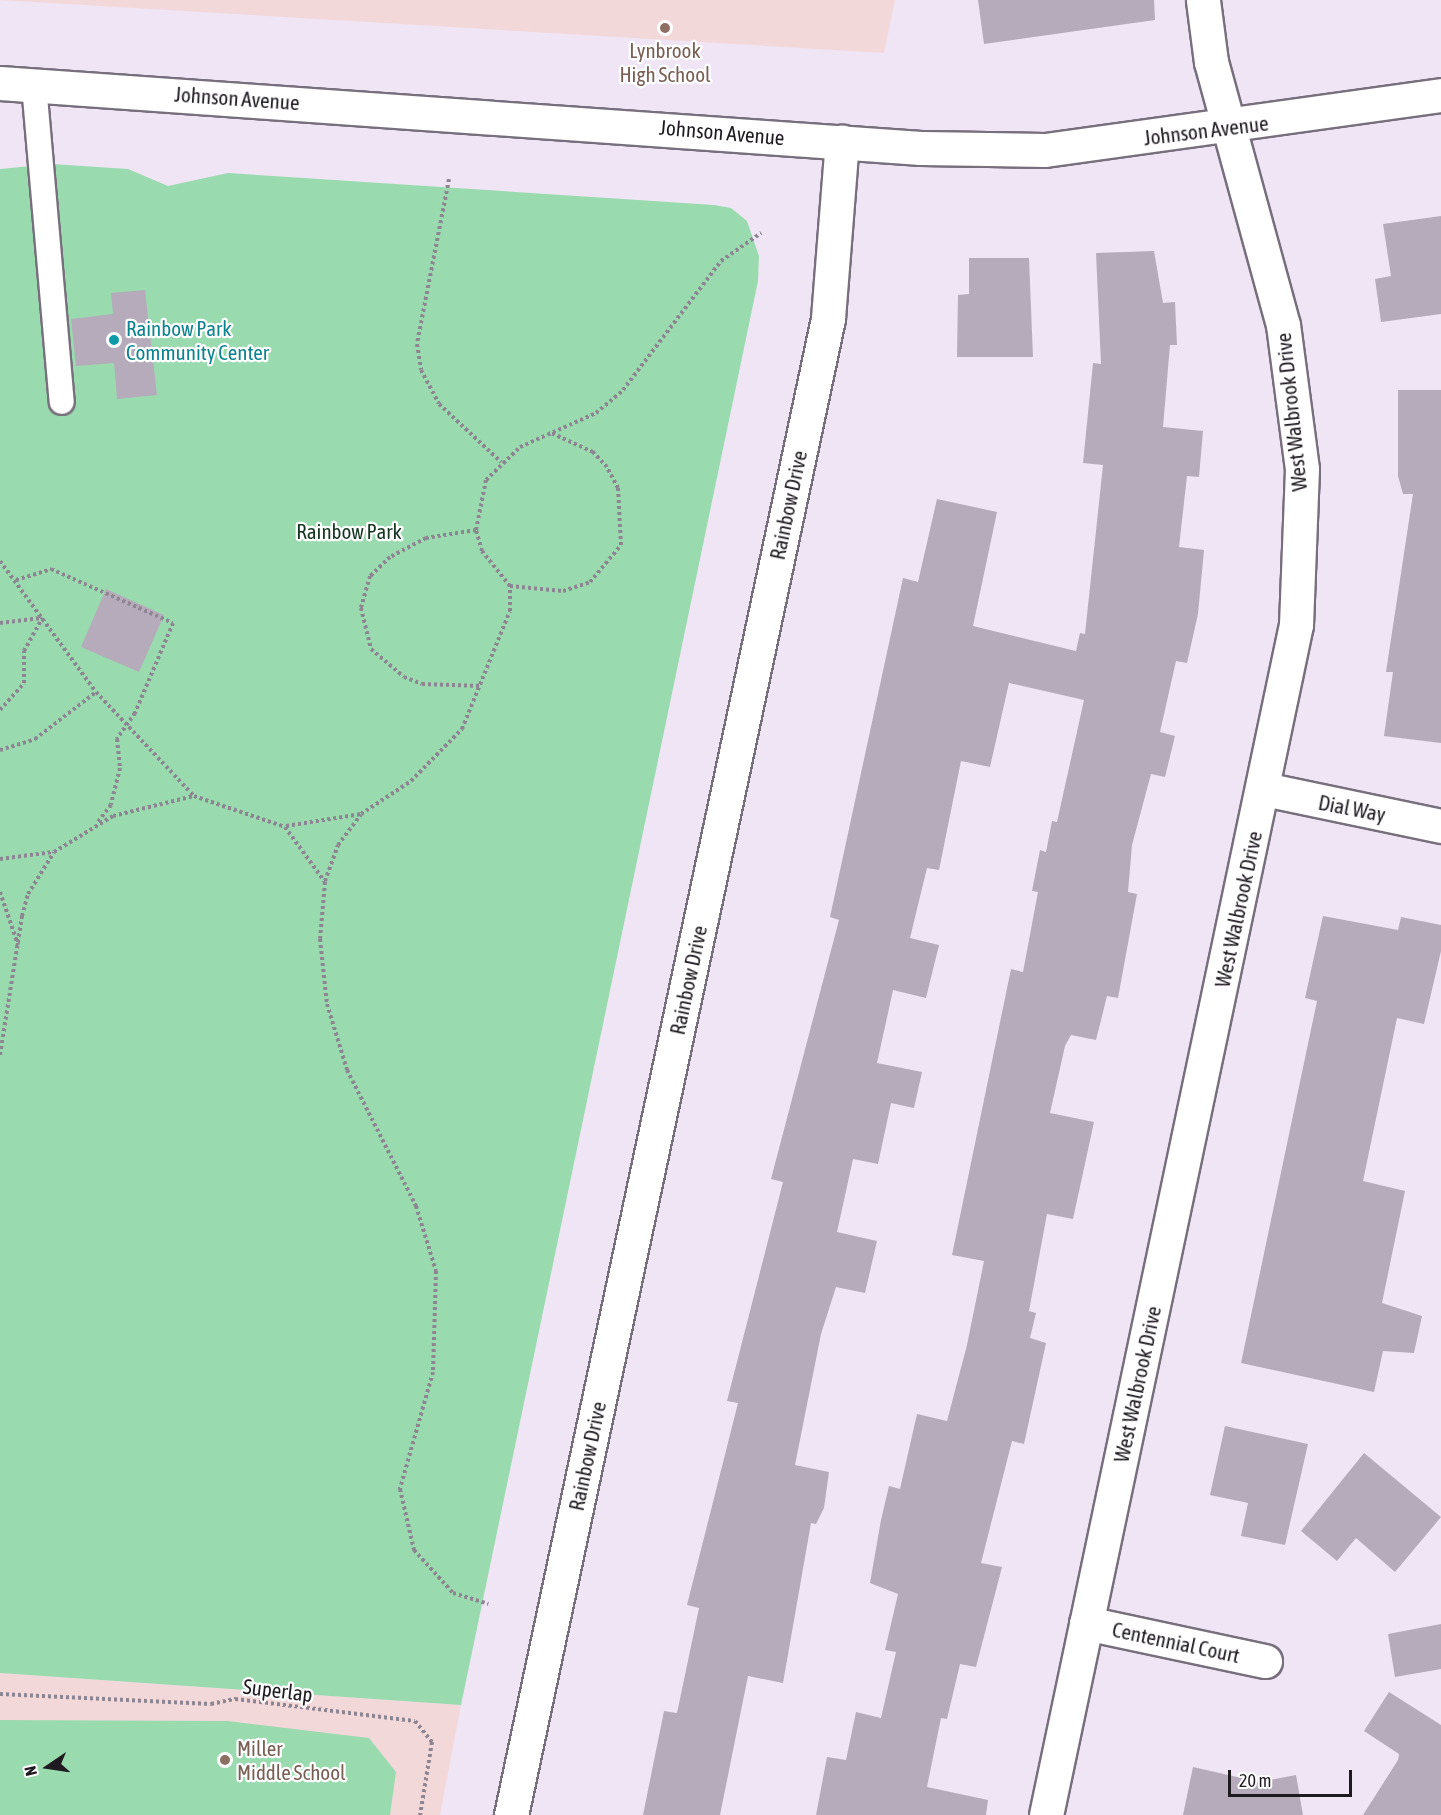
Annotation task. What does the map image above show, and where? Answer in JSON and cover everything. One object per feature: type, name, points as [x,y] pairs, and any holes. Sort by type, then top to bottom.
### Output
[{"type":"street","name":"West Walbrook Drive","points":[[1046,1815],[1264,789],[1296,625],[1302,469],[1283,325],[1228,128],[1203,0]]},
{"type":"street","name":"Johnson Avenue","points":[[0,83],[842,142],[1045,150],[1228,128],[1441,95]]},
{"type":"street","name":"Rainbow Drive","points":[[511,1815],[828,318],[842,142]]},
{"type":"street","name":"Dial Way","points":[[1264,789],[1441,826]]},
{"type":"street","name":"Centennial Court","points":[[1086,1623],[1265,1661]]},
{"type":"lane","points":[[34,85],[62,402]]},
{"type":"path","points":[[449,178],[417,344],[421,370],[438,404],[501,462]]},
{"type":"path","points":[[488,1604],[453,1593],[414,1550],[400,1489],[433,1372],[436,1271],[416,1206],[347,1070],[327,1004],[320,939],[325,882],[338,845],[362,814],[411,781],[462,729],[504,635],[510,586],[482,551],[476,530],[486,480],[501,462],[549,432],[596,413],[623,390],[721,261],[761,234]]},
{"type":"path","points":[[510,586],[563,591],[590,582],[621,545],[620,499],[607,467],[593,452],[549,432]]},
{"type":"path","points":[[476,530],[426,538],[390,557],[370,576],[361,608],[371,649],[404,677],[422,684],[482,686]]},
{"type":"path","points":[[0,561],[96,692],[194,796],[285,826],[362,814]]},
{"type":"path","points":[[0,1055],[28,894],[54,852],[96,824],[111,806],[120,768],[117,739],[127,726],[172,623],[51,569],[16,580]]},
{"type":"path","points":[[0,623],[42,618]]},
{"type":"path","points":[[0,710],[24,682],[24,651],[42,618]]},
{"type":"path","points":[[0,750],[35,739],[96,692]]},
{"type":"path","points":[[96,824],[194,796]]},
{"type":"path","points":[[285,826],[325,882]]},
{"type":"path","points":[[0,859],[54,852]]},
{"type":"path","points":[[0,892],[18,947]]},
{"type":"path","name":"Superlap","points":[[0,1694],[211,1704],[235,1699],[415,1721],[432,1742],[420,1815]]},
{"type":"shaded area","name":"Lynbrook High School","points":[[0,0],[895,0],[884,53]]},
{"type":"shaded area","name":"Miller Middle School","points":[[0,1673],[461,1705],[440,1815],[0,1815]]},
{"type":"green space","name":"Rainbow Park","points":[[52,164],[128,169],[168,186],[228,173],[714,205],[731,208],[747,221],[759,256],[758,281],[461,1705],[0,1673],[0,169]]},
{"type":"green space","name":"Miller Middle School","points":[[0,1720],[228,1721],[369,1738],[396,1772],[390,1815],[0,1815]]},
{"type":"building","points":[[978,0],[1154,0],[1155,20],[984,44]]},
{"type":"building","points":[[1441,216],[1441,314],[1381,322],[1375,279],[1391,276],[1383,224]]},
{"type":"building","points":[[1154,251],[1163,303],[1175,302],[1177,345],[1170,345],[1163,427],[1203,431],[1199,477],[1187,476],[1179,547],[1204,550],[1198,614],[1187,663],[1176,661],[1160,732],[1175,736],[1165,777],[1151,774],[1132,845],[1128,892],[1137,894],[1118,998],[1107,996],[1096,1040],[1071,1035],[1065,1046],[1050,1113],[1094,1122],[1073,1219],[1047,1214],[1029,1311],[1036,1313],[1030,1338],[1046,1343],[1024,1444],[1012,1441],[981,1563],[1002,1567],[976,1667],[960,1664],[947,1719],[941,1718],[927,1787],[988,1800],[986,1815],[816,1815],[827,1757],[846,1760],[856,1712],[881,1718],[896,1652],[885,1650],[898,1594],[870,1583],[881,1520],[889,1486],[900,1489],[917,1414],[947,1421],[967,1345],[984,1261],[952,1255],[1011,969],[1023,972],[1038,892],[1032,891],[1040,850],[1046,852],[1052,821],[1057,822],[1084,700],[1009,683],[990,767],[961,761],[939,870],[927,868],[910,938],[939,945],[926,998],[893,990],[877,1063],[922,1072],[914,1108],[891,1103],[878,1164],[853,1159],[837,1232],[877,1241],[865,1293],[836,1287],[821,1334],[795,1465],[829,1472],[824,1508],[816,1524],[811,1523],[783,1683],[748,1676],[720,1815],[643,1815],[664,1711],[677,1713],[699,1608],[687,1605],[738,1403],[727,1401],[783,1182],[771,1179],[839,920],[830,917],[903,578],[918,582],[937,499],[997,512],[973,626],[1076,651],[1080,633],[1085,634],[1103,465],[1083,463],[1093,363],[1101,364],[1096,253]]},
{"type":"building","points":[[969,258],[1029,258],[1033,357],[957,357],[958,295],[969,294]]},
{"type":"building","name":"Rainbow Park Community Center","points":[[145,290],[157,395],[117,399],[114,363],[76,366],[71,319],[113,314],[111,293]]},
{"type":"building","points":[[1398,390],[1441,390],[1441,743],[1384,736],[1393,672],[1386,672],[1413,494],[1403,494],[1398,476]]},
{"type":"building","points":[[106,589],[164,615],[139,672],[81,647]]},
{"type":"building","points":[[1323,916],[1398,930],[1401,917],[1441,925],[1441,951],[1424,1024],[1397,1018],[1363,1181],[1405,1191],[1382,1303],[1422,1316],[1414,1353],[1383,1351],[1374,1392],[1241,1363],[1317,1001],[1305,998]]},
{"type":"building","points":[[1225,1426],[1308,1444],[1285,1545],[1241,1536],[1248,1503],[1210,1495]]},
{"type":"building","points":[[1364,1453],[1441,1517],[1395,1572],[1356,1538],[1337,1561],[1301,1531]]},
{"type":"building","points":[[1441,1624],[1441,1669],[1395,1677],[1388,1634]]},
{"type":"building","points":[[1389,1692],[1441,1725],[1441,1815],[1363,1815],[1398,1760],[1399,1754],[1364,1731]]},
{"type":"building","points":[[1193,1767],[1259,1782],[1296,1775],[1303,1815],[1183,1815]]},
{"type":"place","name":"Lynbrook High School","points":[[665,28]]},
{"type":"place","name":"Rainbow Park Community Center","points":[[114,340]]},
{"type":"place","name":"Miller Middle School","points":[[225,1760]]}]
